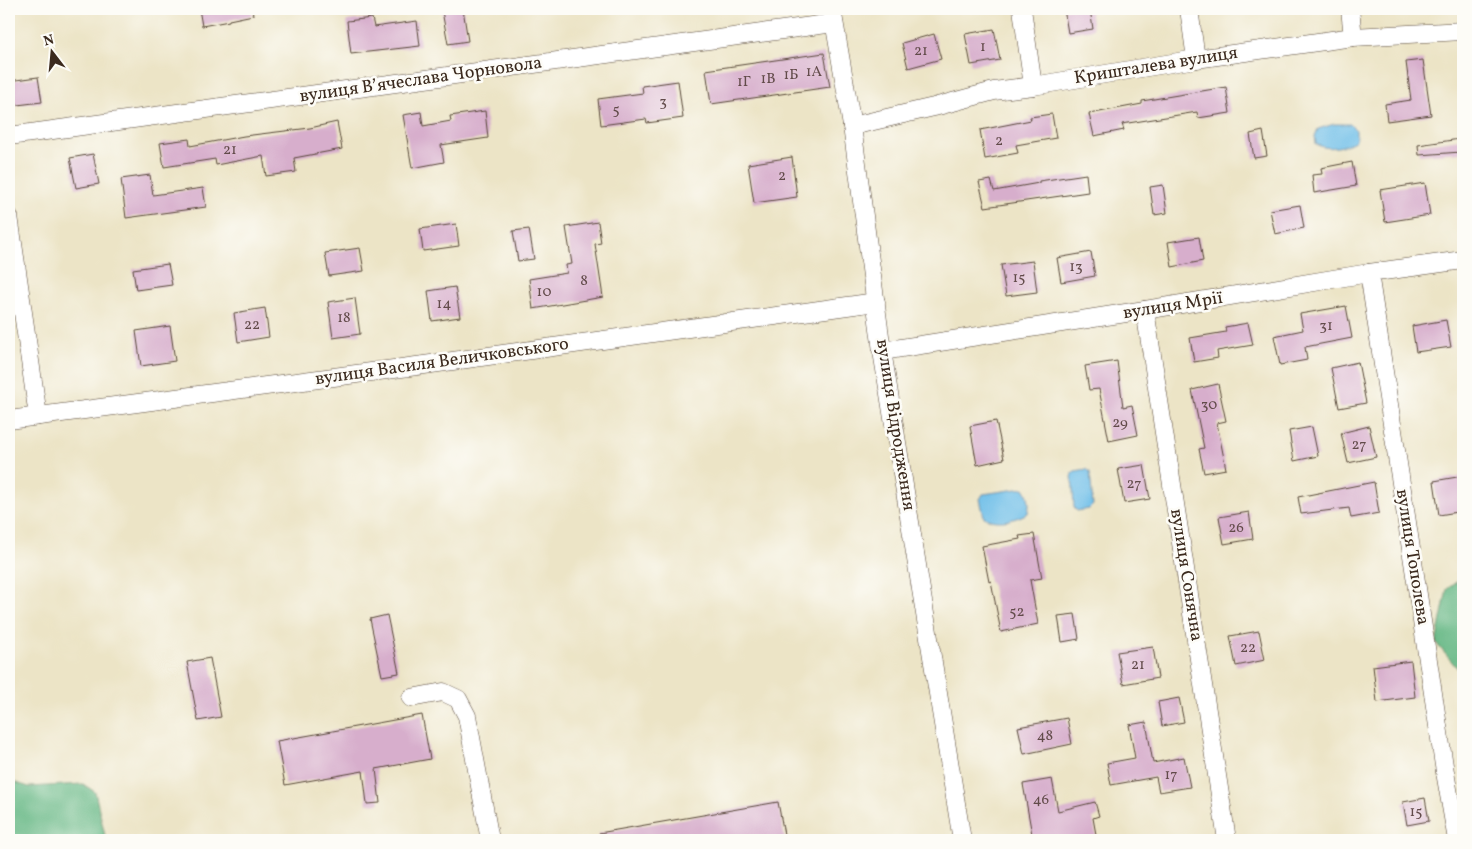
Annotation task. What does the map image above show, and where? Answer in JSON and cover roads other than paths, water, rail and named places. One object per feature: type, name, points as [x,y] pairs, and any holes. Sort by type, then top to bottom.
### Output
[{"type":"street","points":[[1022,9],[1033,86]]},
{"type":"street","points":[[1189,9],[1196,59]]},
{"type":"street","points":[[1350,9],[1353,37]]},
{"type":"street","name":"вулиця Відродження","points":[[833,16],[852,126],[882,351],[962,840]]},
{"type":"street","name":"вулиця Вʼячеслава Чорновола","points":[[9,136],[833,16]]},
{"type":"street","name":"Кришталева вулиця","points":[[852,126],[994,91],[1196,59],[1353,37],[1463,31]]},
{"type":"street","points":[[9,216],[38,416]]},
{"type":"street","name":"вулиця Мрії","points":[[882,351],[1368,273],[1463,260]]},
{"type":"street","name":"вулиця Тополева","points":[[1368,273],[1457,840]]},
{"type":"street","name":"вулиця Василя Величковського","points":[[9,420],[876,302]]},
{"type":"street","name":"вулиця Сонячна","points":[[1145,310],[1226,840]]},
{"type":"street","points":[[411,698],[443,692],[458,699],[468,716],[490,840]]},
{"type":"water","points":[[1334,124],[1350,124],[1356,130],[1356,140],[1347,145],[1336,147],[1325,147],[1316,144],[1315,136],[1318,129]]},
{"type":"water","points":[[1087,469],[1090,472],[1093,505],[1089,509],[1077,511],[1074,508],[1072,473]]},
{"type":"water","points":[[1024,488],[1029,500],[1028,513],[1006,521],[995,521],[984,517],[980,499],[983,494]]}]
